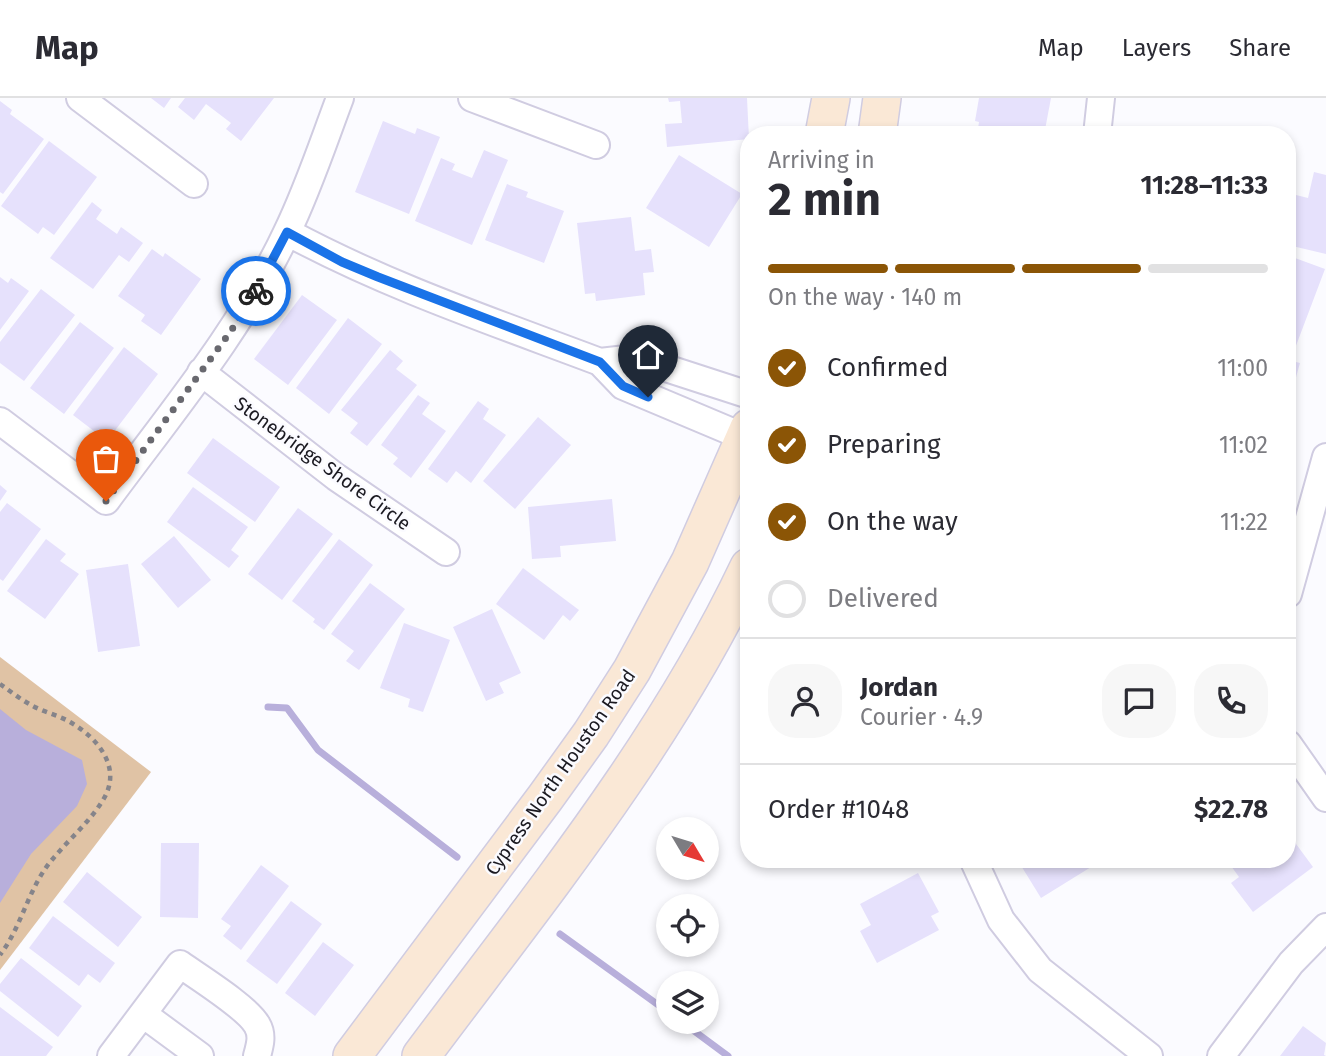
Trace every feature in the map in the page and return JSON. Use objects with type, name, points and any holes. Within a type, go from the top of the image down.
[{"type":"main road","points":[[826,126],[831,98]]},
{"type":"main road","points":[[878,126],[882,98]]},
{"type":"main road","name":"Cypress North Houston Road","points":[[352,1056],[591,734],[632,670],[690,562],[740,453]]},
{"type":"main road","points":[[421,1056],[639,761],[680,698],[740,584]]},
{"type":"street","points":[[80,98],[194,184]]},
{"type":"street","points":[[0,421],[106,501],[237,321],[287,232],[309,183],[340,98]]},
{"type":"street","points":[[472,98],[596,145]]},
{"type":"street","points":[[1098,126],[1101,98]]},
{"type":"street","points":[[287,232],[342,262],[397,285],[600,362],[623,386],[740,432]]},
{"type":"street","points":[[600,362],[635,358],[740,392]]},
{"type":"street","name":"Stonebridge Shore Circle","points":[[201,372],[336,477],[446,552]]},
{"type":"street","points":[[1296,560],[1326,457]]},
{"type":"street","points":[[1296,756],[1326,799]]},
{"type":"street","points":[[977,868],[1001,920],[1040,970],[1149,1056]]},
{"type":"street","points":[[1221,1056],[1291,963],[1326,927]]},
{"type":"street","points":[[111,1056],[180,964],[248,1014],[258,1026],[262,1041],[257,1056]]},
{"type":"street","points":[[143,1014],[200,1056]]},
{"type":"path","points":[[0,684],[33,706],[61,717],[80,729],[103,753],[113,777],[96,811],[41,875],[16,931],[0,955]]},
{"type":"shaded area","points":[[0,657],[151,772],[0,970]]},
{"type":"shaded area","points":[[0,709],[26,730],[82,760],[87,784],[77,806],[31,854],[0,903]]},
{"type":"building","points":[[151,98],[171,98],[164,108]]},
{"type":"building","points":[[185,98],[274,98],[241,141],[226,129],[231,123],[206,104],[194,120],[178,107]]},
{"type":"building","points":[[668,98],[747,98],[748,126],[740,126],[740,140],[667,147],[665,124],[682,123],[680,101],[669,102]]},
{"type":"building","points":[[979,98],[1051,98],[1046,126],[978,126],[979,122],[975,121]]},
{"type":"building","points":[[0,101],[12,110],[10,114],[44,139],[3,194],[0,192]]},
{"type":"building","points":[[383,121],[415,134],[417,128],[440,137],[409,214],[355,192]]},
{"type":"building","points":[[49,141],[97,177],[54,235],[43,227],[38,234],[1,206]]},
{"type":"building","points":[[484,150],[508,160],[472,245],[415,221],[441,158],[455,164],[452,170],[472,178]]},
{"type":"building","points":[[679,155],[740,193],[740,197],[709,247],[646,208]]},
{"type":"building","points":[[1314,172],[1326,175],[1326,254],[1296,247],[1296,195],[1308,198]]},
{"type":"building","points":[[507,184],[528,192],[526,197],[564,211],[544,263],[485,240]]},
{"type":"building","points":[[92,202],[102,210],[96,219],[117,234],[121,227],[143,243],[129,262],[119,255],[93,289],[50,258]]},
{"type":"building","points":[[631,217],[635,251],[651,249],[654,272],[643,273],[645,295],[596,301],[595,293],[585,294],[577,223]]},
{"type":"building","points":[[152,249],[163,257],[165,253],[201,279],[161,335],[141,321],[145,315],[118,296]]},
{"type":"building","points":[[1296,258],[1325,269],[1296,346]]},
{"type":"building","points":[[0,277],[8,283],[11,278],[29,291],[0,330]]},
{"type":"building","points":[[41,289],[75,315],[24,381],[0,363],[0,342]]},
{"type":"building","points":[[302,295],[337,320],[288,385],[254,359]]},
{"type":"building","points":[[348,318],[382,344],[329,414],[296,388]]},
{"type":"building","points":[[80,322],[114,348],[64,414],[30,388]]},
{"type":"building","points":[[124,347],[158,374],[107,441],[73,415]]},
{"type":"building","points":[[390,350],[403,361],[396,369],[417,385],[367,446],[350,433],[358,423],[341,410]]},
{"type":"building","points":[[418,395],[430,403],[422,414],[446,431],[411,478],[393,464],[398,458],[381,445]]},
{"type":"building","points":[[478,401],[489,409],[483,419],[506,435],[471,483],[456,471],[447,483],[428,469]]},
{"type":"building","points":[[538,417],[571,445],[515,509],[483,481]]},
{"type":"building","points":[[213,438],[280,487],[255,522],[187,473]]},
{"type":"building","points":[[0,485],[7,491],[0,501]]},
{"type":"building","points":[[193,487],[248,527],[231,550],[239,556],[229,568],[167,522]]},
{"type":"building","points":[[612,499],[616,541],[560,546],[561,557],[532,559],[528,507]]},
{"type":"building","points":[[7,503],[41,529],[3,581],[0,579],[0,512]]},
{"type":"building","points":[[298,508],[333,534],[282,600],[248,574]]},
{"type":"building","points":[[174,536],[211,580],[178,608],[141,564]]},
{"type":"building","points":[[46,539],[66,554],[60,561],[79,574],[45,619],[7,591]]},
{"type":"building","points":[[339,539],[373,565],[324,630],[313,622],[315,619],[292,601]]},
{"type":"building","points":[[128,564],[140,646],[98,652],[86,570]]},
{"type":"building","points":[[523,568],[579,610],[570,621],[563,615],[544,640],[496,604]]},
{"type":"building","points":[[370,583],[405,609],[359,670],[346,661],[354,651],[331,634]]},
{"type":"building","points":[[492,609],[521,673],[499,683],[504,693],[486,701],[453,627]]},
{"type":"building","points":[[404,623],[450,640],[423,712],[408,707],[410,699],[380,688]]},
{"type":"building","points":[[161,843],[199,843],[198,918],[160,917]]},
{"type":"building","points":[[1296,844],[1313,867],[1253,912],[1231,883],[1239,877],[1232,868],[1296,868]]},
{"type":"building","points":[[261,865],[289,886],[241,950],[223,936],[231,926],[221,919]]},
{"type":"building","points":[[1022,868],[1089,868],[1041,898]]},
{"type":"building","points":[[87,872],[142,917],[118,947],[63,902]]},
{"type":"building","points":[[918,873],[939,912],[931,916],[939,930],[877,963],[860,931],[871,925],[860,904]]},
{"type":"building","points":[[291,901],[322,924],[277,984],[246,961]]},
{"type":"building","points":[[53,916],[115,963],[100,983],[88,974],[79,986],[29,948]]},
{"type":"building","points":[[323,942],[354,965],[315,1016],[285,993]]},
{"type":"building","points":[[21,958],[82,1006],[58,1037],[0,991],[0,984]]},
{"type":"building","points":[[0,1007],[53,1047],[46,1056],[0,1056]]},
{"type":"building","points":[[1303,1026],[1326,1043],[1326,1056],[1280,1056]]},
{"type":"waterway","points":[[268,707],[287,708],[318,750],[457,857]]},
{"type":"waterway","points":[[560,934],[656,1003]]},
{"type":"waterway","points":[[698,1034],[728,1056]]},
{"type":"way so far","points":[[106,501],[231,331],[256,291]]},
{"type":"route","points":[[256,291],[287,232],[342,262],[378,277],[600,362],[623,386],[648,397]]}]
